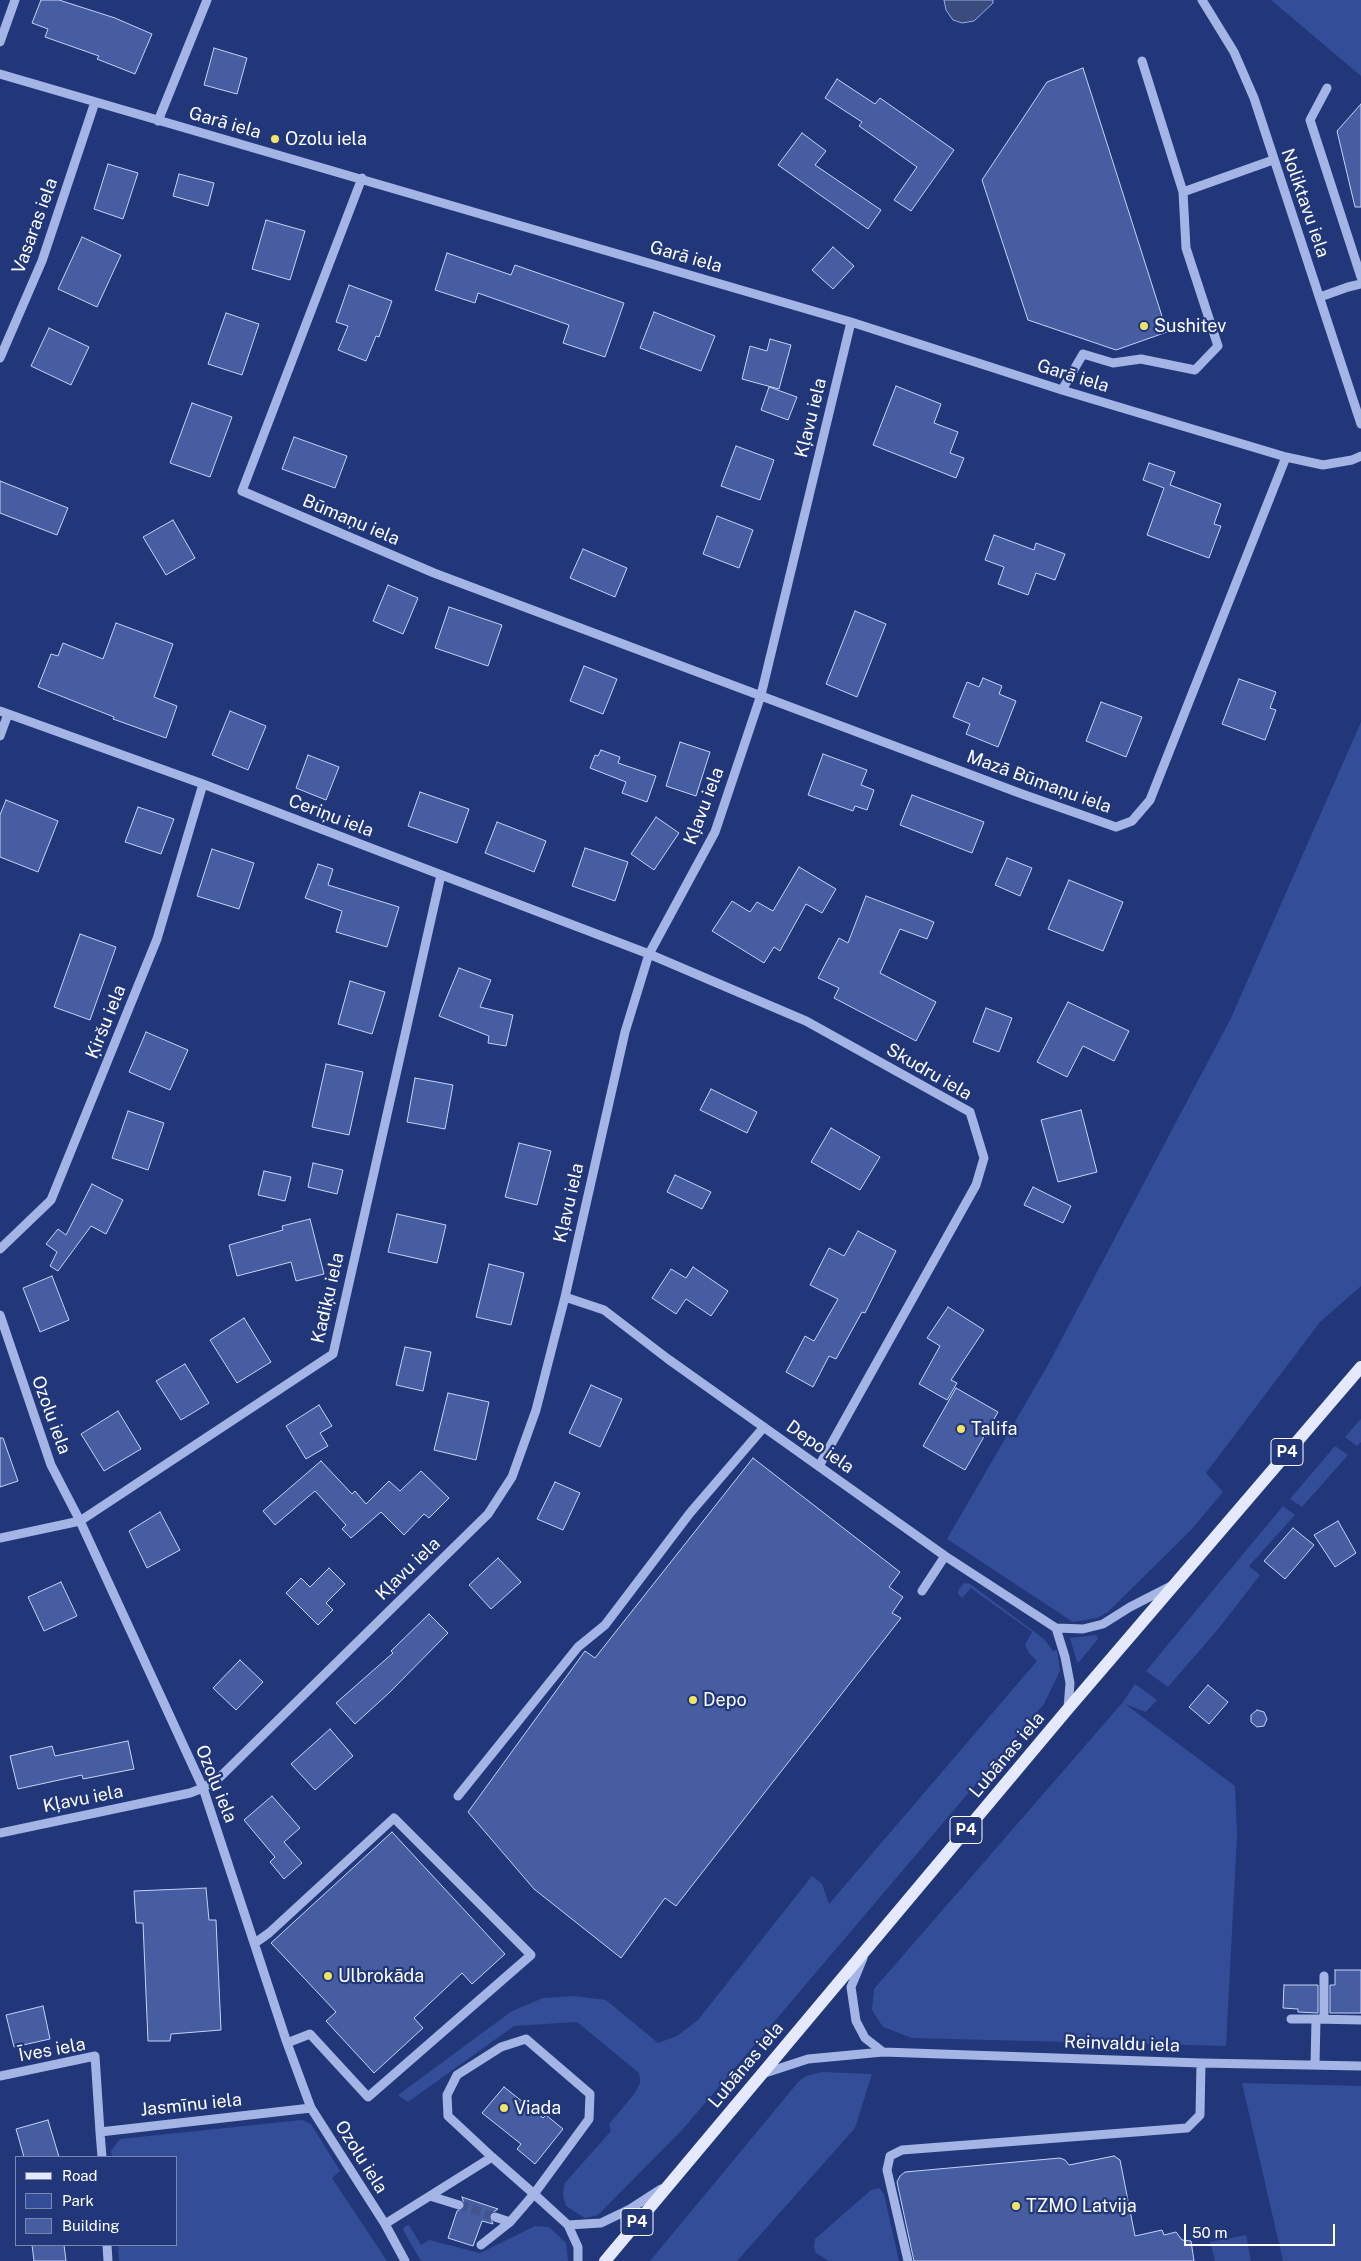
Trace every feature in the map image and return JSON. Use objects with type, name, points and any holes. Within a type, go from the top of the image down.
[{"type":"main road","name":"Lubānas iela","points":[[605,2261],[1067,1710],[1361,1366]]},
{"type":"street","points":[[0,42],[15,0]]},
{"type":"street","points":[[158,121],[207,0]]},
{"type":"street","name":"Noliktavu iela","points":[[1202,0],[1234,52],[1254,98],[1361,424]]},
{"type":"street","points":[[1062,390],[1083,354],[1113,363],[1141,358],[1194,370],[1218,346],[1186,248],[1183,192],[1142,61]]},
{"type":"street","name":"Garā iela","points":[[0,74],[851,322],[1062,390],[1286,457],[1323,466],[1352,460],[1361,456]]},
{"type":"street","points":[[1327,88],[1310,120],[1361,277]]},
{"type":"street","name":"Vasaras iela","points":[[0,358],[42,261],[95,102]]},
{"type":"street","points":[[1183,192],[1273,160]]},
{"type":"street","name":"Būmaņu iela","points":[[362,178],[242,491],[434,573],[761,696]]},
{"type":"street","points":[[1320,297],[1348,286],[1361,284]]},
{"type":"street","name":"Kļavu iela","points":[[0,1833],[166,1799],[203,1788],[220,1777],[488,1514],[512,1477],[536,1410],[565,1297],[625,1032],[649,954],[715,832],[761,696],[851,322]]},
{"type":"street","name":"Mazā Būmaņu iela","points":[[761,696],[1090,818],[1116,826],[1132,821],[1150,800],[1286,457]]},
{"type":"street","points":[[0,736],[4,712]]},
{"type":"street","name":"Ceriņu iela","points":[[4,712],[202,784],[649,954]]},
{"type":"street","name":"Ķiršu iela","points":[[0,1249],[51,1200],[157,939],[202,784]]},
{"type":"street","name":"Kadiķu iela","points":[[0,1538],[80,1521],[333,1354],[440,876]]},
{"type":"street","name":"Skudru iela","points":[[649,954],[806,1021],[970,1112],[978,1135],[984,1158],[976,1185],[819,1466]]},
{"type":"street","name":"Depo iela","points":[[565,1297],[604,1310],[668,1359],[945,1556],[1056,1628]]},
{"type":"street","name":"Ozolu iela","points":[[0,1316],[51,1465],[80,1521],[203,1788],[287,2043],[311,2108],[385,2224],[405,2261]]},
{"type":"street","points":[[458,1796],[578,1647],[605,1625],[690,1513],[764,1427]]},
{"type":"street","points":[[922,1591],[945,1556]]},
{"type":"street","points":[[1067,1710],[1070,1683],[1065,1657],[1056,1628],[1083,1629],[1103,1624],[1130,1607],[1173,1585]]},
{"type":"street","points":[[255,1943],[269,1933],[394,1818],[531,1955],[368,2098],[310,2034],[287,2043]]},
{"type":"street","points":[[866,1950],[851,1987],[856,2020],[865,2038],[883,2052]]},
{"type":"street","points":[[1315,2065],[1324,1976]]},
{"type":"street","points":[[1291,2019],[1361,2020]]},
{"type":"street","points":[[481,2245],[510,2222],[534,2194],[589,2119],[590,2094],[526,2038],[501,2047],[457,2075],[447,2095],[448,2116],[492,2157],[534,2194],[568,2225],[578,2247],[578,2261]]},
{"type":"street","name":"Reinvaldu iela","points":[[759,2075],[808,2058],[883,2052],[1201,2063],[1361,2066]]},
{"type":"street","name":"Īves iela","points":[[0,2076],[95,2056],[100,2132]]},
{"type":"street","points":[[908,2261],[887,2170],[890,2156],[902,2150],[1187,2128],[1200,2115],[1201,2063]]},
{"type":"street","name":"Jasmīnu iela","points":[[100,2132],[311,2108]]},
{"type":"street","points":[[100,2132],[102,2156]]},
{"type":"street","points":[[385,2224],[492,2157]]},
{"type":"street","points":[[568,2225],[601,2223],[630,2209],[670,2184]]},
{"type":"street","points":[[430,2196],[459,2205]]},
{"type":"street","points":[[495,2217],[510,2222]]},
{"type":"street","points":[[107,2246],[108,2261]]},
{"type":"green space","points":[[1271,0],[1361,0],[1361,76]]},
{"type":"green space","points":[[1361,722],[1361,1286],[1320,1322],[1206,1473],[1223,1492],[1191,1530],[1108,1612],[1097,1618],[1073,1622],[947,1539],[1049,1363],[1231,1018]]},
{"type":"green space","points":[[1361,1419],[1361,1442],[1357,1446],[1345,1437]]},
{"type":"green space","points":[[1335,1446],[1348,1455],[1302,1507],[1290,1499]]},
{"type":"green space","points":[[1283,1506],[1295,1515],[1249,1566],[1260,1575],[1219,1628],[1168,1687],[1146,1671]]},
{"type":"green space","points":[[964,1583],[970,1584],[1044,1639],[1053,1651],[1057,1650],[1060,1671],[1044,1704],[683,2129],[598,2215],[585,2218],[566,2206],[563,2195],[564,2184],[611,2131],[609,2124],[635,2093],[640,2083],[640,2078],[639,2073],[577,2022],[514,2026],[408,2102],[398,2095],[512,2011],[543,1998],[574,1996],[606,2000],[658,2043],[677,2036],[698,2020],[812,1876],[822,1884],[829,1904],[1037,1661],[1029,1653],[1025,1645],[1032,1632],[971,1588],[962,1598],[958,1594],[959,1589]]},
{"type":"green space","points":[[1096,1635],[1098,1639],[1077,1662],[1070,1638]]},
{"type":"green space","points":[[1135,1684],[1157,1700],[1146,1712],[1125,1704],[1235,1786],[1237,1835],[1226,2046],[912,2038],[883,2027],[872,2010],[874,1989],[1123,1702]]},
{"type":"green space","points":[[822,2072],[872,2074],[855,2128],[737,2261],[650,2261],[799,2081],[806,2076]]},
{"type":"green space","points":[[1242,2083],[1361,2086],[1361,2261],[1283,2261]]},
{"type":"green space","points":[[302,2120],[311,2124],[340,2171],[332,2178],[387,2261],[119,2261],[118,2246],[178,2246],[178,2156],[112,2156],[111,2151],[120,2139]]},
{"type":"green space","points":[[879,2188],[884,2194],[899,2261],[829,2261],[816,2253],[815,2239],[871,2190]]},
{"type":"green space","points":[[409,2225],[421,2245],[429,2240],[480,2253],[535,2226],[549,2227],[566,2243],[568,2261],[421,2261],[403,2230],[405,2226]]},
{"type":"green space","points":[[1246,2235],[1251,2261],[1215,2261],[1210,2242]]},
{"type":"shaded area","points":[[944,0],[993,0],[993,3],[974,21],[962,23],[953,20],[946,10]]},
{"type":"building","points":[[41,0],[59,0],[115,18],[152,34],[135,74],[97,59],[99,56],[45,37],[48,29],[32,23]]},
{"type":"building","points":[[214,48],[247,58],[237,94],[204,85]]},
{"type":"building","points":[[1083,68],[1167,332],[1116,350],[1028,320],[982,180],[1047,82]]},
{"type":"building","points":[[837,79],[875,104],[880,98],[954,150],[911,211],[894,200],[917,167],[859,126],[862,122],[825,98]]},
{"type":"building","points":[[1361,104],[1361,207],[1355,207],[1337,131]]},
{"type":"building","points":[[802,133],[826,151],[815,165],[881,210],[868,229],[778,165]]},
{"type":"building","points":[[108,164],[138,173],[123,219],[94,209]]},
{"type":"building","points":[[179,174],[214,183],[208,206],[173,196]]},
{"type":"building","points":[[266,220],[305,231],[290,280],[252,269]]},
{"type":"building","points":[[82,237],[121,255],[97,307],[58,289]]},
{"type":"building","points":[[833,247],[854,266],[833,289],[812,270]]},
{"type":"building","points":[[447,253],[511,275],[515,265],[624,303],[605,357],[563,343],[569,325],[478,293],[475,303],[435,290]]},
{"type":"building","points":[[349,285],[392,301],[379,337],[376,336],[366,361],[338,350],[348,326],[336,322]]},
{"type":"building","points":[[654,312],[715,336],[701,371],[640,348]]},
{"type":"building","points":[[226,313],[259,324],[242,375],[208,364]]},
{"type":"building","points":[[49,328],[89,347],[71,385],[31,366]]},
{"type":"building","points":[[770,339],[791,345],[779,389],[742,379],[750,346],[767,351]]},
{"type":"building","points":[[896,386],[941,404],[934,423],[958,432],[950,453],[964,458],[956,478],[873,445]]},
{"type":"building","points":[[769,387],[797,397],[788,420],[761,410]]},
{"type":"building","points":[[192,403],[232,417],[210,477],[170,463]]},
{"type":"building","points":[[294,437],[347,456],[335,488],[282,469]]},
{"type":"building","points":[[736,446],[774,460],[760,500],[721,486]]},
{"type":"building","points":[[1149,463],[1175,472],[1170,485],[1221,504],[1214,524],[1221,526],[1209,558],[1147,535],[1164,488],[1143,480]]},
{"type":"building","points":[[0,481],[68,508],[57,535],[0,513]]},
{"type":"building","points":[[717,516],[753,530],[739,568],[703,554]]},
{"type":"building","points":[[173,520],[195,558],[166,575],[143,537]]},
{"type":"building","points":[[994,535],[1034,550],[1036,543],[1065,554],[1055,580],[1036,573],[1028,595],[998,584],[1004,567],[985,560]]},
{"type":"building","points":[[583,549],[627,568],[615,597],[570,578]]},
{"type":"building","points":[[388,585],[418,598],[403,634],[373,621]]},
{"type":"building","points":[[449,607],[502,625],[488,666],[435,648]]},
{"type":"building","points":[[855,611],[886,624],[857,697],[826,684]]},
{"type":"building","points":[[116,623],[173,644],[154,697],[177,706],[166,738],[113,719],[114,717],[38,687],[51,654],[58,656],[63,643],[103,659]]},
{"type":"building","points":[[584,666],[617,679],[603,714],[570,701]]},
{"type":"building","points":[[983,678],[1002,686],[999,694],[1016,701],[998,747],[966,734],[970,724],[953,717],[967,682],[979,687]]},
{"type":"building","points":[[1239,679],[1276,692],[1270,708],[1276,710],[1265,740],[1222,724]]},
{"type":"building","points":[[1101,702],[1142,717],[1126,757],[1086,741]]},
{"type":"building","points":[[230,711],[266,726],[248,770],[212,755]]},
{"type":"building","points":[[680,742],[710,752],[696,796],[666,786]]},
{"type":"building","points":[[601,750],[620,757],[618,763],[656,776],[647,802],[622,793],[626,782],[590,768],[595,755],[598,756]]},
{"type":"building","points":[[823,754],[867,770],[861,785],[874,790],[867,810],[855,806],[853,811],[808,795]]},
{"type":"building","points":[[308,755],[339,767],[326,800],[296,788]]},
{"type":"building","points":[[420,792],[469,809],[457,843],[408,826]]},
{"type":"building","points":[[912,795],[984,822],[972,853],[900,825]]},
{"type":"building","points":[[6,800],[58,821],[38,872],[0,857],[0,815]]},
{"type":"building","points":[[138,807],[174,819],[161,854],[125,842]]},
{"type":"building","points":[[656,817],[679,833],[654,870],[631,854]]},
{"type":"building","points":[[497,822],[546,841],[534,872],[485,853]]},
{"type":"building","points":[[585,848],[628,862],[615,901],[572,886]]},
{"type":"building","points":[[212,849],[254,863],[239,909],[197,896]]},
{"type":"building","points":[[1007,858],[1032,868],[1020,896],[995,885]]},
{"type":"building","points":[[318,864],[333,869],[328,885],[399,907],[387,947],[336,932],[342,911],[305,898]]},
{"type":"building","points":[[799,867],[836,889],[822,913],[806,904],[780,951],[774,947],[764,963],[712,931],[732,901],[750,912],[757,902],[773,911]]},
{"type":"building","points":[[1069,880],[1123,902],[1103,951],[1048,929]]},
{"type":"building","points":[[866,896],[934,922],[927,939],[900,929],[880,973],[936,1002],[916,1041],[834,998],[839,988],[818,978],[839,938],[848,943]]},
{"type":"building","points":[[80,934],[116,947],[90,1020],[54,1007]]},
{"type":"building","points":[[459,968],[491,980],[480,1007],[513,1015],[506,1046],[488,1043],[489,1036],[439,1016]]},
{"type":"building","points":[[350,981],[385,992],[372,1034],[338,1024]]},
{"type":"building","points":[[1068,1002],[1129,1031],[1114,1061],[1083,1046],[1067,1077],[1037,1062]]},
{"type":"building","points":[[986,1008],[1012,1018],[999,1052],[973,1042]]},
{"type":"building","points":[[146,1032],[188,1050],[170,1090],[129,1072]]},
{"type":"building","points":[[326,1064],[363,1072],[349,1135],[312,1127]]},
{"type":"building","points":[[415,1078],[453,1085],[445,1129],[407,1122]]},
{"type":"building","points":[[711,1089],[757,1112],[747,1133],[700,1110]]},
{"type":"building","points":[[1081,1110],[1097,1172],[1058,1182],[1041,1120]]},
{"type":"building","points":[[128,1111],[164,1123],[148,1170],[112,1158]]},
{"type":"building","points":[[831,1128],[880,1157],[860,1190],[811,1162]]},
{"type":"building","points":[[519,1143],[551,1151],[537,1205],[505,1197]]},
{"type":"building","points":[[313,1163],[343,1170],[337,1194],[308,1187]]},
{"type":"building","points":[[264,1171],[291,1177],[285,1201],[258,1195]]},
{"type":"building","points":[[675,1175],[711,1192],[702,1209],[667,1192]]},
{"type":"building","points":[[92,1184],[123,1200],[106,1234],[91,1226],[58,1271],[50,1266],[57,1252],[46,1244],[58,1229],[66,1235]]},
{"type":"building","points":[[1033,1187],[1071,1206],[1063,1223],[1024,1205]]},
{"type":"building","points":[[397,1214],[446,1225],[437,1263],[388,1252]]},
{"type":"building","points":[[310,1219],[324,1274],[296,1281],[291,1262],[237,1276],[229,1245],[283,1230],[282,1226]]},
{"type":"building","points":[[858,1231],[896,1251],[865,1313],[862,1312],[836,1359],[829,1356],[813,1387],[786,1372],[805,1336],[814,1341],[838,1299],[810,1285],[829,1248],[844,1256]]},
{"type":"building","points":[[489,1264],[524,1273],[511,1325],[476,1317]]},
{"type":"building","points":[[693,1267],[728,1291],[711,1316],[686,1299],[676,1314],[652,1298],[671,1269],[686,1278]]},
{"type":"building","points":[[52,1276],[69,1320],[40,1332],[23,1288]]},
{"type":"building","points":[[948,1307],[984,1330],[951,1380],[957,1383],[947,1400],[919,1384],[940,1346],[927,1338]]},
{"type":"building","points":[[244,1318],[271,1362],[237,1383],[210,1340]]},
{"type":"building","points":[[405,1347],[431,1352],[423,1391],[396,1385]]},
{"type":"building","points":[[185,1364],[209,1403],[181,1420],[156,1381]]},
{"type":"building","points":[[591,1385],[622,1399],[600,1447],[569,1433]]},
{"type":"building","name":"Talifa","points":[[956,1388],[998,1412],[965,1470],[923,1446]]},
{"type":"building","points":[[448,1393],[489,1402],[476,1460],[434,1450]]},
{"type":"building","points":[[319,1405],[332,1426],[320,1433],[328,1446],[306,1459],[286,1426]]},
{"type":"building","points":[[118,1411],[141,1449],[104,1471],[81,1434]]},
{"type":"building","points":[[0,1438],[3,1438],[18,1481],[0,1487]]},
{"type":"building","name":"Depo","points":[[753,1458],[900,1572],[889,1587],[903,1597],[892,1613],[901,1618],[676,1906],[665,1898],[621,1958],[534,1889],[468,1812],[585,1651],[595,1658]]},
{"type":"building","points":[[321,1461],[352,1494],[355,1491],[366,1504],[389,1481],[400,1491],[421,1471],[449,1498],[429,1518],[424,1514],[404,1535],[381,1512],[351,1538],[342,1529],[346,1525],[315,1491],[275,1525],[263,1511]]},
{"type":"building","points":[[555,1482],[580,1493],[563,1530],[537,1519]]},
{"type":"building","points":[[160,1512],[180,1550],[147,1568],[129,1531]]},
{"type":"building","points":[[1338,1521],[1356,1553],[1335,1567],[1314,1535]]},
{"type":"building","points":[[1293,1528],[1314,1545],[1285,1579],[1264,1561]]},
{"type":"building","points":[[498,1558],[521,1582],[491,1609],[469,1585]]},
{"type":"building","points":[[329,1568],[345,1584],[326,1603],[333,1610],[318,1625],[286,1593],[301,1578],[310,1587]]},
{"type":"building","points":[[61,1582],[77,1616],[44,1631],[28,1597]]},
{"type":"building","points":[[429,1614],[448,1633],[390,1692],[355,1724],[336,1703],[393,1653],[391,1651]]},
{"type":"building","points":[[240,1660],[263,1682],[236,1710],[213,1688]]},
{"type":"building","points":[[1208,1685],[1228,1702],[1209,1724],[1189,1707]]},
{"type":"building","points":[[1257,1710],[1264,1712],[1267,1719],[1264,1726],[1257,1727],[1251,1722],[1251,1715]]},
{"type":"building","points":[[330,1729],[353,1756],[315,1790],[291,1764]]},
{"type":"building","points":[[128,1741],[134,1769],[83,1779],[82,1775],[18,1789],[10,1756],[52,1746],[55,1756]]},
{"type":"building","points":[[272,1796],[300,1828],[284,1842],[302,1863],[284,1879],[270,1862],[275,1857],[244,1820]]},
{"type":"building","points":[[392,1832],[505,1954],[472,1984],[462,1973],[414,2018],[423,2028],[374,2073],[326,2021],[336,2012],[271,1943]]},
{"type":"building","points":[[206,1888],[209,1920],[216,1920],[221,2030],[171,2034],[170,2041],[148,2041],[143,1923],[136,1923],[134,1891]]},
{"type":"building","points":[[1335,1970],[1361,1970],[1361,2013],[1330,2013],[1330,1985],[1335,1985]]},
{"type":"building","points":[[1284,1985],[1318,1985],[1318,2013],[1298,2012],[1298,2009],[1283,2008]]},
{"type":"building","points":[[43,2006],[50,2039],[14,2047],[6,2015]]},
{"type":"building","points":[[504,2087],[543,2118],[546,2115],[563,2129],[535,2164],[517,2149],[521,2144],[482,2113]]},
{"type":"building","points":[[48,2120],[59,2156],[24,2156],[16,2129]]},
{"type":"building","name":"TZMO Latvija","points":[[1114,2156],[1120,2160],[1135,2236],[1162,2230],[1164,2235],[1176,2232],[1182,2240],[1191,2241],[1194,2261],[914,2261],[897,2182],[905,2172],[1060,2158],[1069,2165]]},
{"type":"building","points":[[462,2197],[498,2209],[489,2215],[493,2224],[482,2221],[473,2246],[448,2238],[457,2211],[465,2207]]},
{"type":"building","points":[[32,2246],[64,2246],[66,2261],[34,2261]]},
{"type":"tunnel","points":[[459,2205],[495,2217]]},
{"type":"place","name":"Ozolu iela","points":[[275,139]]},
{"type":"place","name":"Sushitev","points":[[1144,326]]},
{"type":"place","name":"Talifa","points":[[961,1429]]},
{"type":"place","name":"Depo","points":[[693,1700]]},
{"type":"place","name":"Ulbrokāda","points":[[328,1976]]},
{"type":"place","name":"Viada","points":[[504,2108]]},
{"type":"place","name":"TZMO Latvija","points":[[1016,2206]]}]
